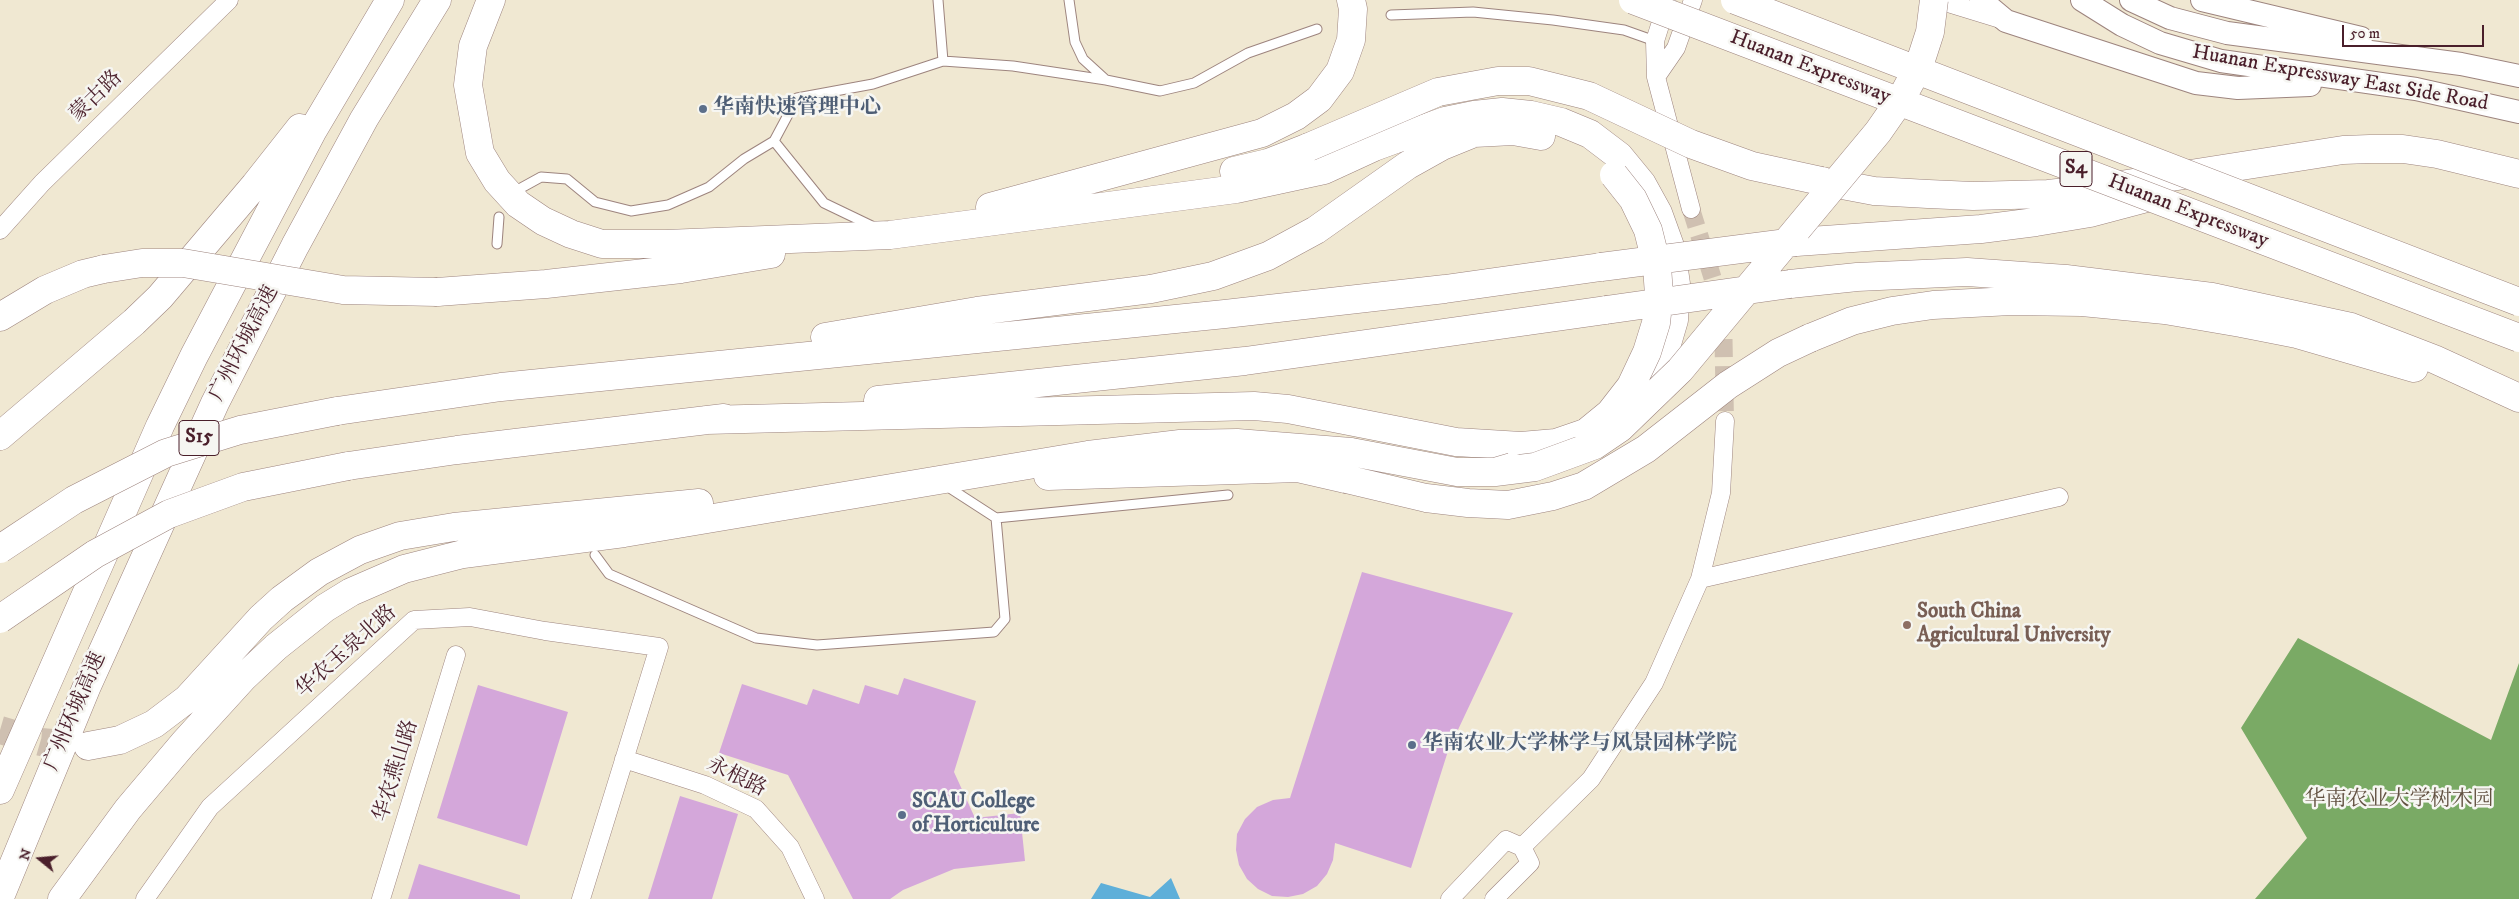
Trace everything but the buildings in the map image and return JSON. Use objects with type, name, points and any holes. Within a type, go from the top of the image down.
[{"type":"highway","name":"广州环城高速","points":[[0,790],[99,562],[190,365],[309,139],[390,0]]},
{"type":"highway","name":"广州环城高速","points":[[0,897],[87,686],[215,403],[295,246],[364,119],[437,0]]},
{"type":"highway","points":[[491,0],[473,46],[468,86],[475,136],[480,154],[497,181],[518,204],[543,221],[571,234],[610,244],[890,235],[1236,189],[1324,170],[1374,147],[1445,121],[1474,114],[1502,112],[1531,115],[1561,122],[1590,134],[1619,156],[1642,184],[1658,213],[1671,249],[1676,284],[1674,320],[1664,354],[1644,388],[1618,414],[1591,431],[1556,443],[1521,446],[1464,443],[1288,408],[1254,406],[706,420]]},
{"type":"highway","points":[[890,235],[1262,133],[1296,116],[1319,99],[1340,71],[1351,40],[1353,9],[1351,0]]},
{"type":"highway","name":"Huanan Expressway","points":[[1633,0],[2519,338]]},
{"type":"highway","name":"Huanan Expressway","points":[[1735,0],[2519,302]]},
{"type":"highway","points":[[62,899],[128,809],[244,678],[300,626],[351,592],[404,569],[463,554],[624,533],[936,479],[1088,455],[1180,444],[1237,443],[1351,452],[1458,472],[1495,472],[1535,467],[1595,445],[1620,428],[1680,370],[1878,132],[1897,106],[1919,66],[1930,32],[1934,0]]},
{"type":"highway","points":[[0,436],[134,322],[180,276],[255,186],[362,48]]},
{"type":"highway","points":[[0,318],[45,290],[83,274],[142,263],[183,263],[343,290],[438,292],[546,284],[681,269],[890,235],[1268,163],[1438,92],[1498,81],[1529,81],[1589,96],[1692,144],[1743,163],[1784,175],[1874,190],[1973,196],[2048,194],[2343,150],[2403,150],[2471,161],[2519,174]]},
{"type":"highway","points":[[575,380],[977,311],[1151,289],[1213,276],[1268,256],[1316,230],[1408,165],[1442,146],[1474,134],[1513,131],[1548,137],[1584,151],[1614,175],[1633,200],[1648,230],[1657,266],[1659,295],[1656,323],[1647,352],[1631,386],[1610,413],[1572,444],[1538,459],[1495,472]]},
{"type":"highway","points":[[0,549],[74,500],[166,453],[240,430],[338,411],[430,396],[575,380],[1225,314],[1445,289],[1796,242],[1981,229],[2090,212],[2307,156]]},
{"type":"highway","points":[[0,619],[95,554],[168,514],[243,487],[348,466],[458,450],[927,394],[1245,361],[1790,284],[1857,277],[1967,272],[2066,278],[2212,297],[2301,315],[2367,333],[2434,359],[2519,398]]},
{"type":"highway","points":[[88,746],[120,740],[154,724],[187,699],[261,618],[299,585],[340,560],[379,543],[422,532],[454,527],[936,479],[1298,468],[1426,498],[1468,504],[1508,505],[1584,486],[1646,449],[1736,380],[1778,353],[1810,338],[1876,315],[1933,306],[2011,301],[2127,306],[2183,313],[2297,334],[2402,363],[2519,407]]},
{"type":"street","name":"蒙古路","points":[[0,230],[42,183],[229,0]]},
{"type":"street","points":[[1668,0],[1655,41],[1656,77],[1691,209]]},
{"type":"street","points":[[1656,77],[1676,48],[1693,0]]},
{"type":"street","points":[[1938,0],[2196,83],[2238,88],[2366,82]]},
{"type":"street","points":[[1981,0],[2006,21]]},
{"type":"street","name":"Huanan Expressway East Side Road","points":[[2082,0],[2122,25],[2160,43],[2221,61],[2426,91],[2519,112]]},
{"type":"street","name":"Huanan Expressway East Side Road","points":[[2131,0],[2170,18],[2227,33],[2461,64],[2519,76]]},
{"type":"street","points":[[2202,0],[2461,64]]},
{"type":"street","points":[[1522,847],[1591,779],[1654,683],[1700,579],[1721,493],[1725,421]]},
{"type":"street","points":[[1700,579],[2058,497]]},
{"type":"street","name":"华农玉泉北路","points":[[144,899],[210,807],[414,620],[470,617],[545,631],[659,647],[624,759]]},
{"type":"street","name":"华农燕山路","points":[[381,899],[456,655]]},
{"type":"street","points":[[581,899],[624,759]]},
{"type":"street","name":"永根路","points":[[624,759],[705,785],[756,809],[790,847],[815,899]]},
{"type":"street","points":[[1450,899],[1506,840],[1522,847],[1530,863],[1494,899]]},
{"type":"lane","points":[[938,0],[943,61]]},
{"type":"lane","points":[[1069,0],[1075,42],[1083,59],[1106,80]]},
{"type":"lane","points":[[1391,16],[1473,12],[1553,20],[1624,30],[1655,41]]},
{"type":"lane","points":[[521,188],[541,178],[567,179],[595,202],[631,211],[668,205],[709,187],[744,158],[774,141],[797,98],[873,84],[943,61],[1013,66],[1106,80],[1160,91],[1194,83],[1248,53],[1318,29]]},
{"type":"lane","points":[[774,141],[824,203],[890,235]]},
{"type":"lane","points":[[497,244],[499,217]]},
{"type":"lane","points":[[936,479],[996,518],[1228,495]]},
{"type":"lane","points":[[595,555],[609,574],[756,638],[817,646],[994,632],[1005,619],[996,518]]},
{"type":"green space","name":"华南农业大学树木园","points":[[2298,638],[2491,740],[2519,663],[2519,899],[2255,899],[2307,838],[2241,728]]},
{"type":"water","points":[[1171,878],[1180,899],[1091,899],[1101,883],[1150,897]]},
{"type":"tunnel","points":[[1691,209],[1723,311],[1725,421]]},
{"type":"tunnel","points":[[0,730],[41,742],[86,746]]},
{"type":"place","name":"华南快速管理中心","points":[[703,109]]},
{"type":"place","name":"South China Agricultural University","points":[[1907,625]]},
{"type":"place","name":"华南农业大学林学与风景园林学院","points":[[1412,745]]},
{"type":"place","name":"SCAU College of Horticulture","points":[[902,815]]}]
